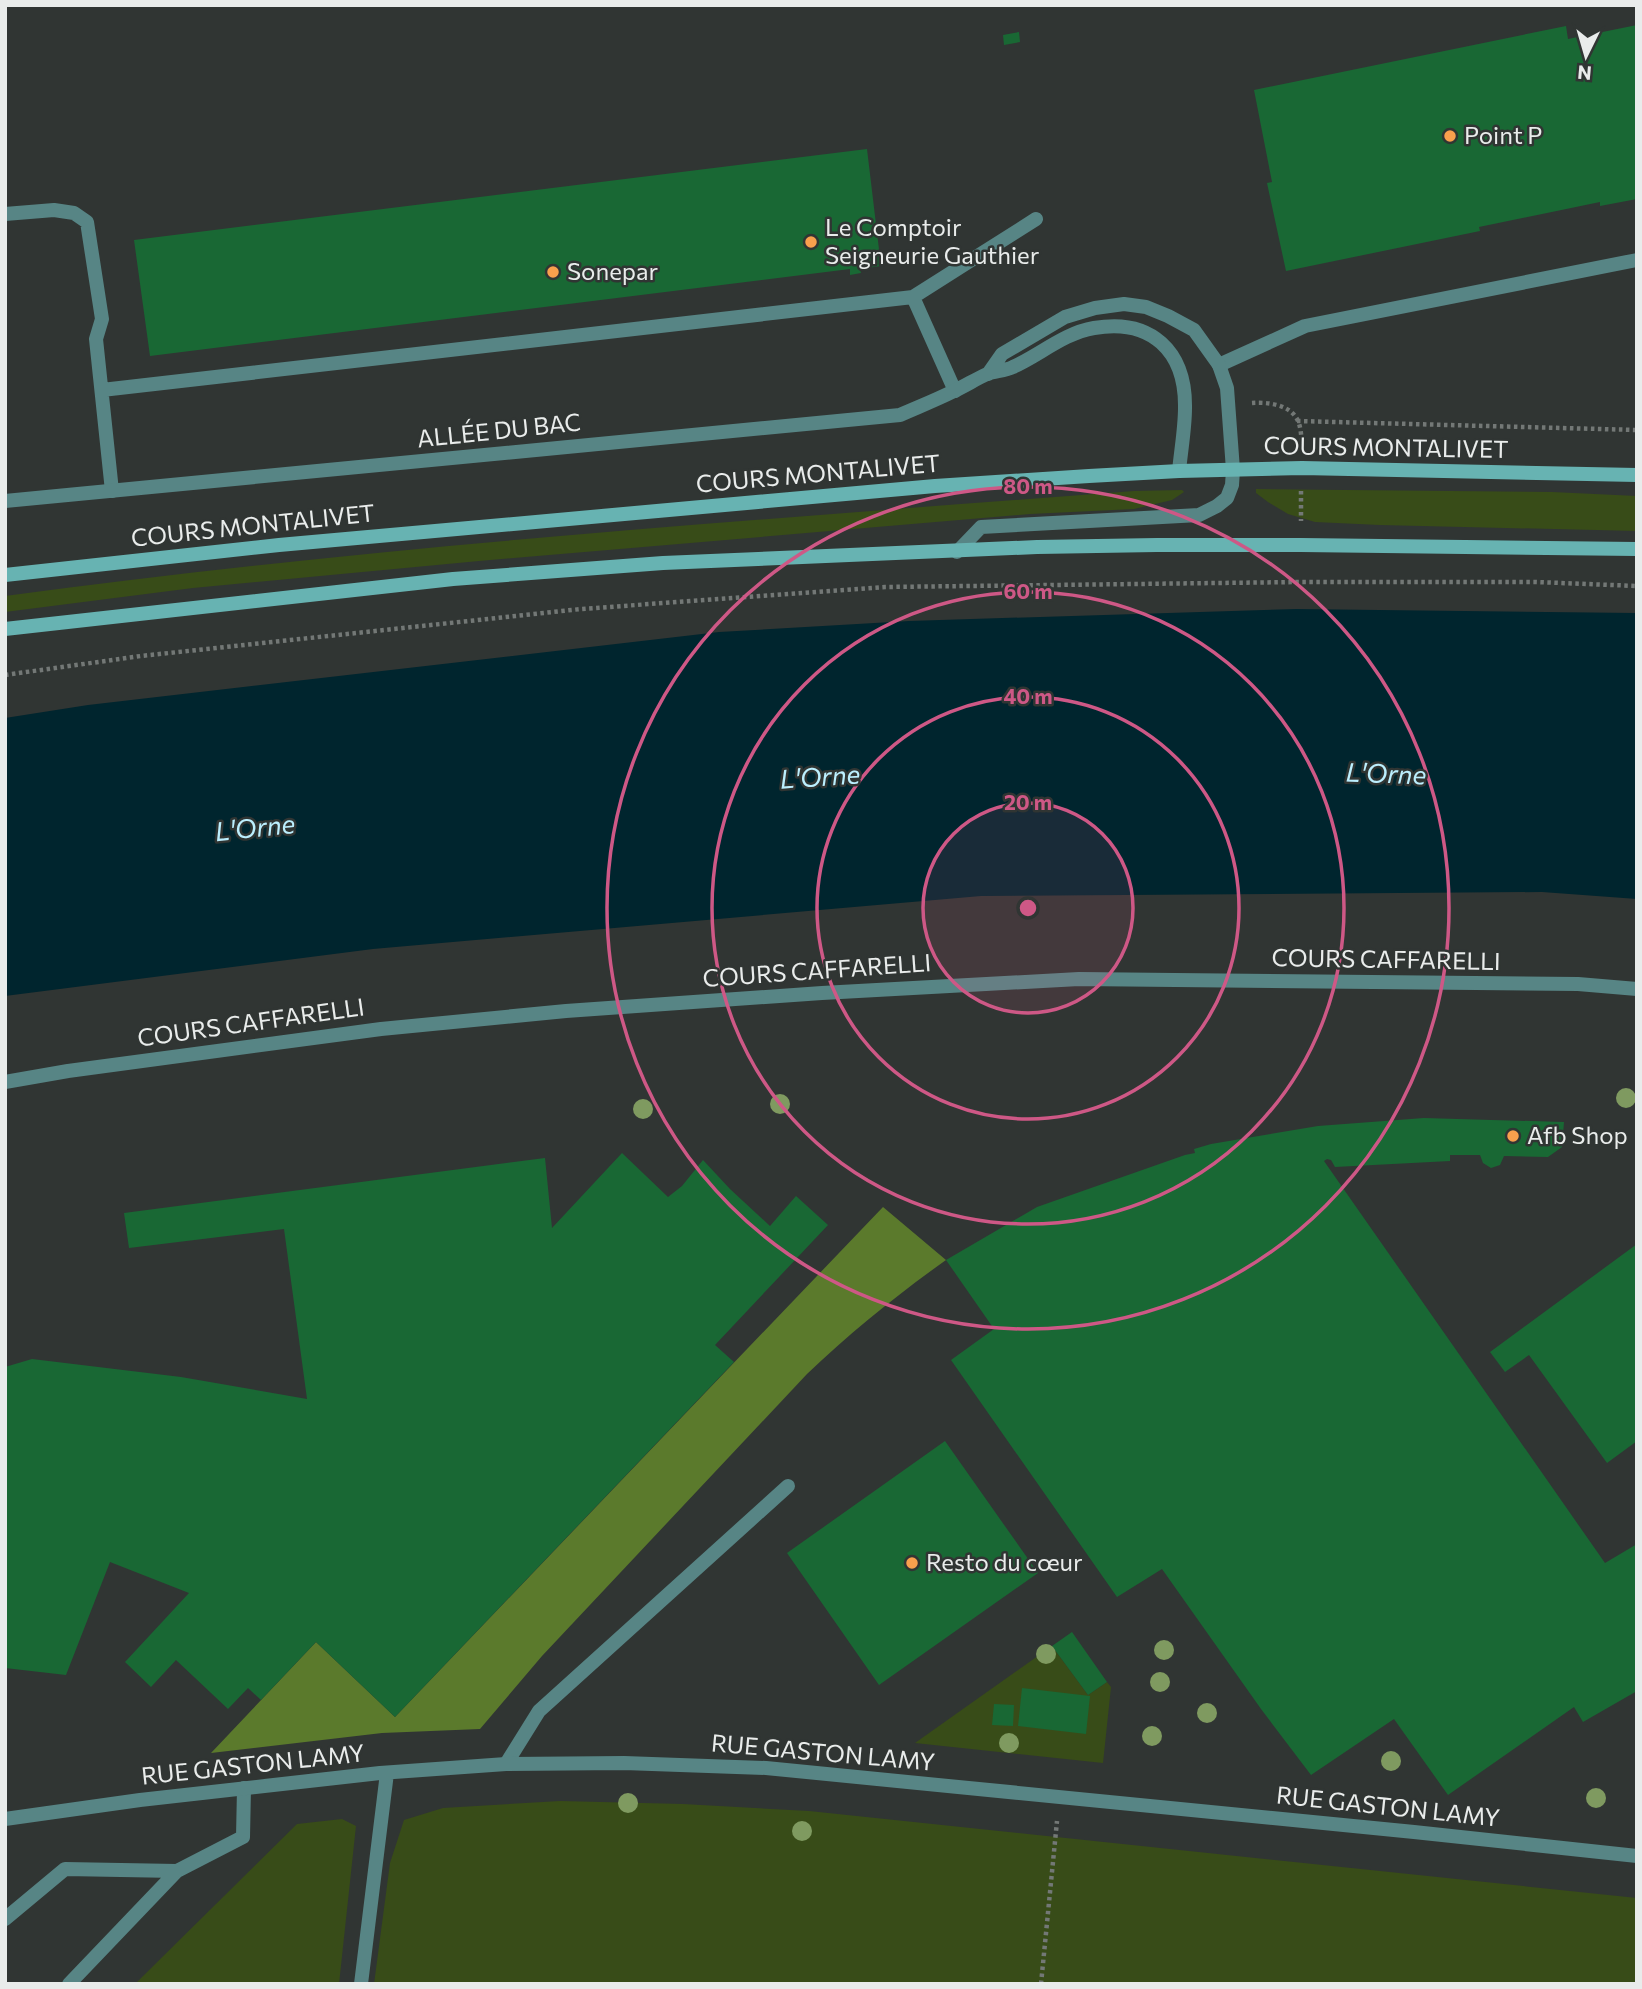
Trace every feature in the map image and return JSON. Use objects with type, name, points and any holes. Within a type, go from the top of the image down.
[{"type":"main road","name":"COURS MONTALIVET","points":[[5,575],[279,545],[935,486],[1179,471],[1302,468],[1637,475]]},
{"type":"main road","points":[[5,628],[453,579],[663,564],[1037,547],[1196,545],[1637,549]]},
{"type":"street","points":[[5,214],[54,210],[74,213],[88,222],[102,319],[96,339],[112,491]]},
{"type":"street","points":[[102,390],[913,297],[1036,219]]},
{"type":"street","points":[[1219,365],[1305,326],[1637,260]]},
{"type":"street","points":[[913,297],[955,391]]},
{"type":"street","name":"ALLÉE DU BAC","points":[[957,552],[981,527],[1199,514],[1227,498],[1233,485],[1228,396],[1219,365],[1194,330],[1168,316],[1146,307],[1124,304],[1095,308],[1065,317],[1002,354],[988,374]]},
{"type":"street","name":"ALLÉE DU BAC","points":[[5,501],[900,415],[988,374],[1012,368],[1059,341],[1093,328],[1125,327],[1143,331],[1158,339],[1170,350],[1182,376],[1185,408],[1179,471]]},
{"type":"street","name":"COURS CAFFARELLI","points":[[5,1082],[82,1069],[381,1029],[566,1011],[822,993],[1079,979],[1578,984],[1637,989]]},
{"type":"street","points":[[506,1764],[538,1711],[788,1486]]},
{"type":"street","name":"RUE GASTON LAMY","points":[[5,1819],[140,1800],[387,1773],[506,1764],[624,1763],[766,1768],[1637,1856]]},
{"type":"street","points":[[361,1984],[387,1773]]},
{"type":"street","points":[[69,1984],[177,1871],[243,1836],[244,1788]]},
{"type":"street","points":[[5,1919],[65,1869],[177,1871]]},
{"type":"path","points":[[1246,403],[1272,403],[1286,409],[1295,416],[1301,429],[1302,444]]},
{"type":"path","points":[[1297,421],[1637,430]]},
{"type":"path","points":[[1301,491],[1301,521]]},
{"type":"path","points":[[5,675],[141,656],[581,609],[885,587],[1301,582],[1536,582],[1637,586]]},
{"type":"path","points":[[1041,1984],[1059,1797]]},
{"type":"green space","points":[[1256,489],[1552,492],[1637,496],[1637,531],[1315,522],[1288,514],[1256,493]]},
{"type":"green space","points":[[1134,491],[1184,492],[1172,500],[1134,509],[1030,514],[479,561],[193,588],[5,612],[5,596],[287,562],[710,524]]},
{"type":"green space","points":[[883,1207],[946,1260],[875,1314],[807,1374],[542,1656],[480,1729],[382,1733],[211,1753],[316,1642],[395,1717]]},
{"type":"green space","points":[[1052,1646],[1088,1695],[1107,1682],[1111,1687],[1103,1763],[915,1743]]},
{"type":"green space","points":[[560,1801],[809,1811],[1637,1898],[1637,1984],[374,1984],[390,1863],[404,1820],[443,1808]]},
{"type":"green space","points":[[342,1819],[356,1826],[339,1984],[135,1984],[297,1824]]},
{"type":"water","name":"L'Orne","points":[[1296,609],[1637,613],[1637,899],[1542,892],[981,896],[373,949],[5,996],[5,718],[88,705],[719,632],[909,621]]},
{"type":"building","name":"Point P","points":[[1637,25],[1637,199],[1600,206],[1600,202],[1479,227],[1480,231],[1286,271],[1267,183],[1272,182],[1254,90],[1566,26],[1568,39]]},
{"type":"building","points":[[1019,32],[1020,42],[1004,45],[1003,35]]},
{"type":"building","points":[[867,149],[881,266],[860,269],[861,273],[850,275],[850,269],[150,356],[134,240]]},
{"type":"building","points":[[1424,1118],[1564,1122],[1562,1147],[1548,1157],[1504,1156],[1500,1165],[1491,1168],[1483,1163],[1480,1155],[1450,1155],[1450,1161],[1335,1167],[1331,1160],[1324,1161],[1605,1563],[1637,1544],[1637,1691],[1583,1722],[1574,1707],[1448,1795],[1394,1719],[1311,1775],[1162,1569],[1117,1597],[951,1360],[994,1329],[946,1260],[1037,1207],[1195,1153],[1194,1149],[1318,1126]]},
{"type":"building","points":[[622,1153],[668,1197],[682,1186],[703,1160],[770,1226],[796,1196],[828,1225],[715,1345],[734,1362],[395,1717],[316,1642],[261,1700],[248,1688],[228,1709],[176,1660],[151,1687],[125,1662],[189,1593],[110,1562],[66,1675],[5,1668],[5,1367],[32,1359],[181,1377],[307,1399],[284,1229],[129,1248],[124,1213],[545,1158],[552,1228]]},
{"type":"building","points":[[1637,1244],[1637,1441],[1607,1463],[1529,1355],[1505,1372],[1490,1352]]},
{"type":"building","name":"Resto du cœur","points":[[945,1441],[1038,1573],[879,1685],[787,1553]]},
{"type":"building","points":[[1072,1632],[1107,1682],[1088,1695],[1052,1646]]},
{"type":"building","points":[[1022,1688],[1090,1696],[1086,1734],[1018,1726]]},
{"type":"building","points":[[994,1704],[1014,1705],[1013,1726],[992,1725]]},
{"type":"place","name":"Point P","points":[[1450,136]]},
{"type":"place","name":"Le Comptoir Seigneurie Gauthier","points":[[811,242]]},
{"type":"place","name":"Sonepar","points":[[553,272]]},
{"type":"place","name":"Afb Shop","points":[[1513,1136]]},
{"type":"place","name":"Resto du cœur","points":[[912,1563]]}]
